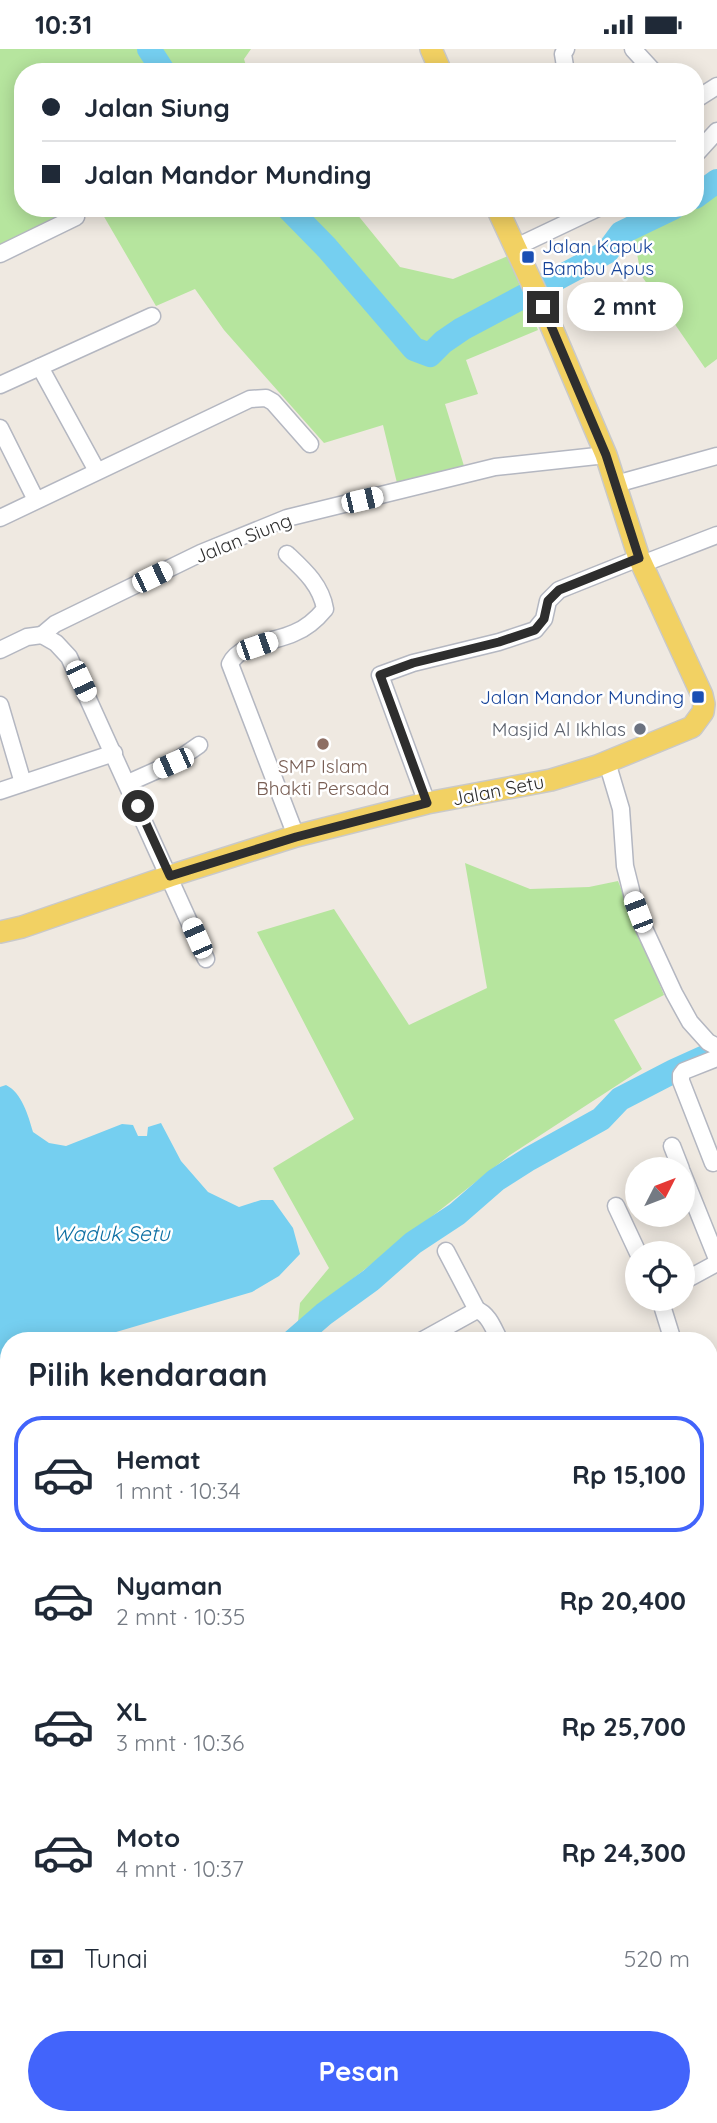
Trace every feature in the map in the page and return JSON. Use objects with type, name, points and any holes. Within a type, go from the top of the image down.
[{"type":"main road","points":[[501,217],[542,304],[606,455],[641,561],[704,704],[710,710]]},
{"type":"main road","name":"Jalan Setu","points":[[0,932],[296,837],[427,803],[551,780],[607,762],[692,727],[710,710]]},
{"type":"street","points":[[633,49],[646,63]]},
{"type":"street","points":[[704,145],[717,131]]},
{"type":"street","points":[[0,254],[74,217]]},
{"type":"street","points":[[516,247],[579,217]]},
{"type":"street","points":[[0,385],[152,316]]},
{"type":"street","points":[[40,367],[97,471]]},
{"type":"street","points":[[0,518],[242,402],[257,398],[266,398],[274,403],[310,444]]},
{"type":"street","points":[[0,428],[36,501]]},
{"type":"street","name":"Jalan Siung","points":[[0,650],[27,637],[41,635],[55,624],[201,553],[288,518],[495,467],[606,455]]},
{"type":"street","points":[[616,484],[717,456]]},
{"type":"street","points":[[427,803],[380,675],[413,663],[499,642],[535,630],[544,619],[548,601],[559,590],[717,535]]},
{"type":"street","points":[[286,554],[318,587],[325,609],[309,626],[239,652],[230,664],[296,837]]},
{"type":"street","points":[[41,635],[56,643],[69,657],[206,959]]},
{"type":"street","points":[[0,705],[23,783]]},
{"type":"street","points":[[128,783],[173,763],[199,745]]},
{"type":"street","points":[[0,791],[114,753]]},
{"type":"street","points":[[607,762],[621,809],[625,866],[643,926],[690,1022],[712,1044]]},
{"type":"street","points":[[713,1163],[681,1075],[684,1071],[717,1058]]},
{"type":"street","points":[[672,1146],[676,1157]]},
{"type":"street","points":[[695,1204],[717,1261],[695,1274]]},
{"type":"street","points":[[616,1206],[632,1241]]},
{"type":"street","points":[[446,1251],[477,1310],[486,1316],[495,1332]]},
{"type":"street","points":[[437,1332],[477,1310]]},
{"type":"street","points":[[664,1311],[670,1332]]},
{"type":"green space","points":[[0,49],[251,49],[244,59],[245,63],[14,63],[14,217],[55,217],[0,245]]},
{"type":"green space","points":[[717,178],[717,359],[705,368],[641,275],[634,238],[674,217],[704,217],[704,190]]},
{"type":"green space","points":[[104,217],[359,217],[400,267],[453,279],[508,256],[538,330],[466,360],[478,394],[445,404],[464,466],[397,483],[383,425],[324,443],[224,330],[195,289],[156,306]]},
{"type":"green space","points":[[465,863],[530,889],[589,887],[618,881],[664,995],[614,1020],[642,1069],[510,1155],[298,1322],[300,1303],[329,1268],[273,1168],[354,1119],[257,932],[334,909],[409,1025],[487,988]]},
{"type":"water","name":"Waduk Setu","points":[[6,1085],[16,1093],[33,1132],[49,1143],[66,1146],[122,1124],[133,1125],[138,1136],[147,1136],[148,1127],[161,1123],[181,1161],[208,1192],[239,1207],[261,1200],[273,1200],[293,1228],[300,1254],[279,1276],[252,1292],[116,1332],[0,1332],[0,1087]]},
{"type":"waterway","points":[[149,49],[158,63]]},
{"type":"waterway","points":[[704,190],[717,181]]},
{"type":"waterway","points":[[297,217],[414,349],[430,355],[462,329],[607,252],[621,233],[654,217]]},
{"type":"waterway","points":[[303,1332],[371,1280],[413,1243],[457,1214],[496,1180],[601,1119],[620,1099],[705,1057]]},
{"type":"place","name":"Jalan Kapuk Bambu Apus","points":[[528,257]]},
{"type":"place","name":"Jalan Mandor Munding","points":[[698,697]]},
{"type":"place","name":"Masjid Al Ikhlas","points":[[640,729]]},
{"type":"place","name":"SMP Islam Bhakti Persada","points":[[323,744]]},
{"type":"route","points":[[138,806],[170,876],[296,837],[427,803],[380,675],[432,657],[499,642],[535,630],[544,619],[548,601],[559,590],[639,558],[606,455],[543,307]]}]
